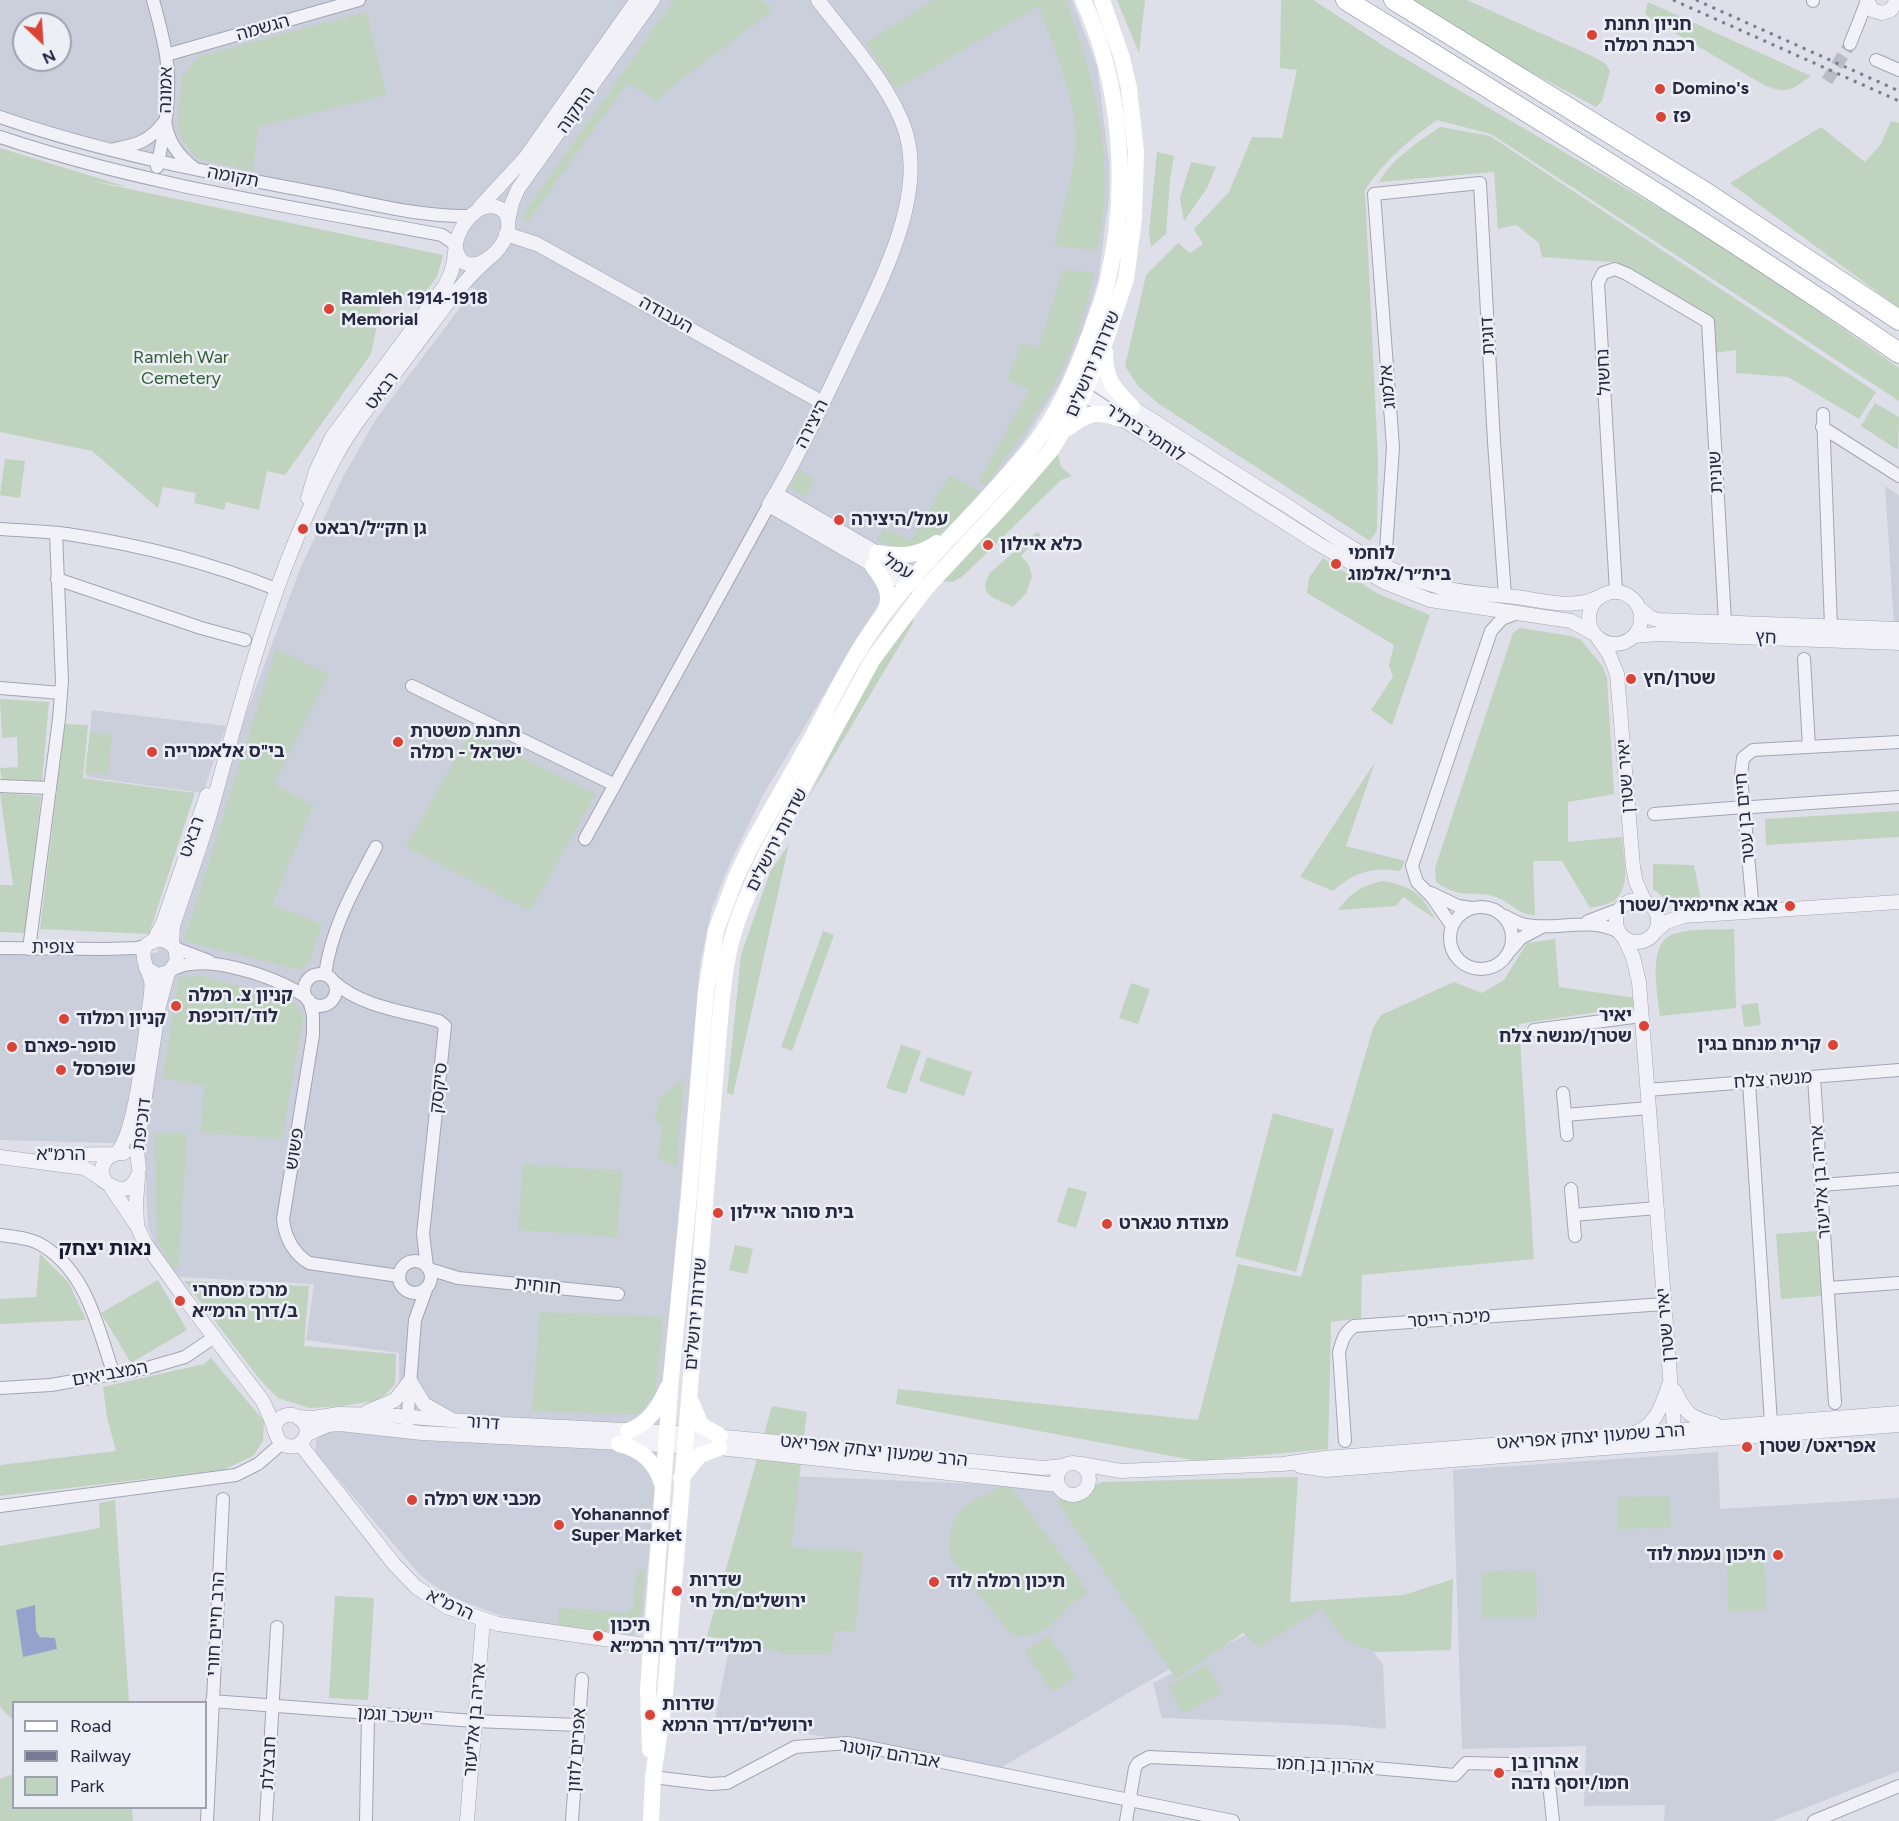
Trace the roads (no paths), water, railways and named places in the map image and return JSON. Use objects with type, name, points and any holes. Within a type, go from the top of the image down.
[{"type":"highway","points":[[1346,0],[1732,240],[1899,353]]},
{"type":"highway","points":[[1394,0],[1705,192],[1899,321]]},
{"type":"main road","name":"שדרות ירושלים","points":[[653,1778],[647,1709],[651,1646],[671,1378],[704,1011],[710,957],[716,930],[751,846],[859,650],[911,580],[1037,440],[1061,400],[1083,354],[1109,276],[1117,217],[1119,153],[1112,92],[1096,32],[1083,0]]},
{"type":"main road","name":"שדרות ירושלים","points":[[651,1821],[653,1778],[668,1648],[720,1022],[727,960],[733,935],[766,854],[857,687],[891,634],[925,589],[1031,474],[1063,432],[1087,387],[1110,329],[1121,298],[1130,254],[1134,218],[1136,152],[1127,78],[1102,0]]},
{"type":"main road","points":[[1063,432],[1080,418],[1097,412],[1127,413],[1107,377],[1104,349],[1110,329]]},
{"type":"main road","points":[[883,615],[887,607],[888,595],[875,560],[918,554],[956,530]]},
{"type":"main road","points":[[663,1486],[650,1461],[624,1437],[652,1416],[671,1378]]},
{"type":"main road","points":[[681,1479],[700,1455],[720,1442],[702,1425],[693,1409],[689,1395]]},
{"type":"street","name":"אמונה","points":[[153,0],[166,55],[168,90],[154,180]]},
{"type":"street","name":"הגשמה","points":[[166,55],[359,0]]},
{"type":"street","name":"התקוה","points":[[473,214],[525,158],[637,0]]},
{"type":"street","name":"התקוה","points":[[507,229],[512,202],[518,189],[653,0]]},
{"type":"street","name":"היצירה","points":[[585,839],[823,403],[873,297],[900,232],[910,164],[908,141],[895,106],[877,78],[818,0]]},
{"type":"street","points":[[1867,1],[1872,10],[1894,6]]},
{"type":"street","points":[[1850,44],[1867,1]]},
{"type":"street","points":[[1857,29],[1865,21],[1894,6]]},
{"type":"street","points":[[1875,60],[1899,70]]},
{"type":"street","name":"תקומה","points":[[0,117],[158,162],[423,213],[473,214]]},
{"type":"street","points":[[111,149],[147,140],[165,119]]},
{"type":"street","points":[[165,119],[169,137],[178,153],[198,170]]},
{"type":"street","name":"תקומה","points":[[0,137],[154,180],[442,235],[456,246]]},
{"type":"street","name":"דוגית","points":[[1374,194],[1480,183],[1504,596]]},
{"type":"street","name":"אלמוג","points":[[1374,194],[1393,447],[1388,537],[1382,564],[1374,577]]},
{"type":"street","points":[[487,206],[500,208],[506,214],[507,229],[499,248],[488,259],[480,263],[466,262],[459,257],[456,246],[461,230],[473,214],[487,206]]},
{"type":"street","name":"העבודה","points":[[507,229],[823,403]]},
{"type":"street","name":"רבאט","points":[[297,537],[316,471],[324,452],[346,418],[444,287],[454,265],[456,246]]},
{"type":"street","name":"רבאט","points":[[173,946],[173,926],[209,818],[232,732],[276,589],[297,537],[335,457],[350,434],[461,286],[488,259]]},
{"type":"street","name":"נחשול","points":[[1616,591],[1598,283],[1603,273],[1615,269],[1707,322]]},
{"type":"street","name":"שונית","points":[[1707,322],[1725,622]]},
{"type":"street","name":"לוחמי בית\"ר","points":[[1072,377],[1317,543],[1374,577],[1430,600],[1571,621],[1596,636]]},
{"type":"street","name":"לוחמי בית\"ר","points":[[1127,413],[1382,564],[1434,586],[1576,604],[1589,602],[1599,597]]},
{"type":"street","points":[[1831,626],[1822,421],[1899,476]]},
{"type":"street","name":"עמל","points":[[772,500],[925,589]]},
{"type":"street","points":[[0,529],[56,533],[105,540],[206,564],[276,589]]},
{"type":"street","points":[[29,949],[61,693],[56,533]]},
{"type":"street","points":[[57,579],[201,628],[245,640]]},
{"type":"street","points":[[1616,591],[1631,597],[1640,609],[1641,624],[1631,638],[1612,644],[1596,636],[1588,618],[1590,610],[1599,597],[1607,592],[1616,591]]},
{"type":"street","points":[[1477,608],[1486,616],[1491,631]]},
{"type":"street","name":"חץ","points":[[1640,609],[1651,618],[1658,620],[1899,629]]},
{"type":"street","points":[[1452,926],[1432,897],[1417,882],[1412,866],[1491,631],[1502,619],[1517,613]]},
{"type":"street","name":"חץ","points":[[1631,638],[1658,634],[1899,643]]},
{"type":"street","name":"יאיר שטרן","points":[[1596,636],[1614,663],[1619,686],[1633,867],[1636,882],[1649,905]]},
{"type":"street","name":"יאיר שטרן","points":[[1619,686],[1622,656],[1631,638]]},
{"type":"street","points":[[1804,659],[1809,747]]},
{"type":"street","points":[[412,686],[615,785]]},
{"type":"street","points":[[0,688],[61,693]]},
{"type":"street","name":"רבאט","points":[[151,943],[163,923],[196,825],[232,732]]},
{"type":"street","name":"חיים בן עטר","points":[[1753,910],[1748,807],[1741,764],[1743,758],[1754,750],[1899,742]]},
{"type":"street","points":[[0,786],[49,788]]},
{"type":"street","name":"חיים בן עטר","points":[[1748,807],[1899,797]]},
{"type":"street","points":[[1654,814],[1748,807]]},
{"type":"street","points":[[219,965],[191,963],[170,971],[153,974],[145,965],[143,953],[151,943],[163,940],[219,965],[275,979],[293,987],[316,1005],[331,1001],[336,991],[329,978],[328,954],[342,912],[376,848]]},
{"type":"street","name":"יאיר שטרן","points":[[1622,907],[1629,890],[1633,867]]},
{"type":"street","points":[[1425,889],[1449,903],[1472,908]]},
{"type":"street","points":[[1543,926],[1521,938],[1501,962],[1480,970],[1466,966],[1451,949],[1449,938],[1452,926],[1460,915],[1472,908],[1484,906],[1519,924],[1543,926],[1583,923],[1609,915],[1632,901],[1684,916]]},
{"type":"street","points":[[1583,923],[1608,927],[1629,941],[1640,942],[1666,922],[1684,916],[1899,902]]},
{"type":"street","points":[[1649,905],[1658,922],[1653,934]]},
{"type":"street","points":[[1621,935],[1616,920],[1622,907]]},
{"type":"street","points":[[1503,916],[1511,929],[1509,952]]},
{"type":"street","name":"יאיר שטרן","points":[[1639,982],[1642,957],[1653,934]]},
{"type":"street","name":"יאיר שטרן","points":[[1621,935],[1633,957],[1639,982],[1675,1436]]},
{"type":"street","name":"צופית","points":[[0,948],[137,948],[151,943]]},
{"type":"street","points":[[170,971],[177,962],[173,946]]},
{"type":"street","name":"צופית","points":[[105,949],[134,955],[145,965]]},
{"type":"street","name":"דוכיפת","points":[[115,1153],[124,1143],[133,1117],[152,984],[145,965]]},
{"type":"street","name":"דוכיפת","points":[[139,1172],[137,1150],[139,1135],[159,1006],[170,971]]},
{"type":"street","points":[[275,979],[315,975],[329,978]]},
{"type":"street","points":[[307,999],[306,984],[311,977]]},
{"type":"street","name":"סיקסק","points":[[329,978],[348,993],[366,1001],[439,1021],[445,1026],[423,1234],[428,1276],[415,1320],[407,1432]]},
{"type":"street","name":"פשוש","points":[[307,999],[313,1015],[313,1035],[284,1219],[286,1238],[309,1263],[399,1276]]},
{"type":"street","name":"סיקסק","points":[[331,1001],[366,1001]]},
{"type":"street","name":"פשוש","points":[[313,1035],[331,1001]]},
{"type":"street","points":[[1534,1030],[1641,1016]]},
{"type":"street","name":"מנשה צלח","points":[[1647,1090],[1899,1070]]},
{"type":"street","name":"אריה בן אליעזר","points":[[1814,1077],[1835,1403]]},
{"type":"street","points":[[1749,1082],[1771,1423]]},
{"type":"street","points":[[1563,1093],[1567,1135]]},
{"type":"street","points":[[1565,1115],[1648,1108]]},
{"type":"street","points":[[123,1152],[134,1158],[139,1172],[132,1185],[121,1190],[107,1184],[103,1177],[102,1166],[108,1157],[123,1152]]},
{"type":"street","name":"הרמ\"א","points":[[5,1157],[115,1153]]},
{"type":"street","name":"הרמ\"א","points":[[5,1157],[84,1168],[107,1184],[137,1226],[145,1243],[213,1338],[262,1400],[274,1429]]},
{"type":"street","name":"הרמ\"א","points":[[137,1226],[136,1203],[139,1172]]},
{"type":"street","points":[[1821,1185],[1899,1179]]},
{"type":"street","points":[[1571,1189],[1575,1236]]},
{"type":"street","points":[[1573,1215],[1657,1208]]},
{"type":"street","name":"סיקסק","points":[[407,1263],[417,1251],[423,1234]]},
{"type":"street","points":[[0,1235],[21,1238],[44,1246],[67,1266],[85,1291],[114,1375]]},
{"type":"street","points":[[417,1261],[428,1276],[414,1293],[405,1290],[399,1281],[403,1266],[407,1263],[417,1261]]},
{"type":"street","name":"חוחית","points":[[428,1276],[618,1293]]},
{"type":"street","points":[[1828,1288],[1899,1283]]},
{"type":"street","name":"סיקסק","points":[[405,1290],[412,1302],[415,1320]]},
{"type":"street","name":"מיכה רייסר","points":[[1345,1441],[1339,1352],[1342,1339],[1354,1326],[1664,1304]]},
{"type":"street","name":"המצביאים","points":[[0,1388],[51,1384],[114,1375],[185,1357],[213,1338]]},
{"type":"street","points":[[1670,1380],[1681,1405],[1688,1414],[1701,1421],[1726,1426]]},
{"type":"street","points":[[1629,1434],[1640,1431],[1653,1421],[1662,1405],[1670,1380]]},
{"type":"street","points":[[359,1414],[395,1400],[410,1381],[424,1404],[455,1421]]},
{"type":"street","name":"הרמ\"א","points":[[262,1400],[280,1411],[297,1416]]},
{"type":"street","name":"הרב שמעון יצחק אפריאט","points":[[1081,1464],[1121,1471],[1283,1464],[1337,1457],[1629,1434],[1675,1436],[1726,1426],[1899,1413]]},
{"type":"street","name":"דרור","points":[[297,1416],[313,1418],[359,1414],[407,1417],[624,1437]]},
{"type":"street","points":[[284,1416],[297,1416],[306,1425],[303,1440],[288,1447],[281,1444],[274,1429],[279,1419],[284,1416]]},
{"type":"street","name":"דרור","points":[[303,1440],[328,1425],[340,1424],[407,1432],[685,1439]]},
{"type":"street","name":"הרב שמעון יצחק אפריאט","points":[[1283,1464],[1326,1470],[1675,1436],[1899,1425]]},
{"type":"street","name":"הרב שמעון יצחק אפריאט","points":[[685,1439],[1043,1467],[1063,1466]]},
{"type":"street","name":"הרמ\"א","points":[[303,1440],[394,1564],[416,1587],[447,1607],[498,1624],[668,1648]]},
{"type":"street","name":"הרב שמעון יצחק אפריאט","points":[[720,1442],[1058,1485]]},
{"type":"street","points":[[0,1506],[236,1475],[258,1464],[281,1444]]},
{"type":"street","points":[[1071,1462],[1081,1464],[1090,1480],[1085,1489],[1076,1495],[1066,1493],[1058,1485],[1057,1474],[1063,1466],[1071,1462]]},
{"type":"street","name":"הרב שמעון יצחק אפריאט","points":[[1090,1480],[1121,1471]]},
{"type":"street","name":"הרב חיים חורי","points":[[207,1821],[223,1499]]},
{"type":"street","name":"אריה בן אליעזר","points":[[467,1821],[483,1620]]},
{"type":"street","name":"חבצלת","points":[[266,1821],[277,1628]]},
{"type":"street","name":"אפרים לוזון","points":[[572,1821],[582,1679]]},
{"type":"street","name":"יישכר וגמן","points":[[212,1701],[474,1721],[579,1725]]},
{"type":"street","points":[[366,1821],[368,1714]]},
{"type":"street","name":"אברהם קוטנר","points":[[653,1778],[710,1784],[727,1783],[795,1747],[848,1743],[1233,1821]]},
{"type":"street","name":"אהרון בן חמו","points":[[1126,1821],[1135,1768],[1138,1763],[1149,1758],[1351,1766],[1455,1774],[1466,1763],[1547,1765],[1553,1821]]},
{"type":"street","points":[[1814,1821],[1899,1786]]},
{"type":"water","points":[[35,1605],[36,1631],[40,1637],[55,1638],[57,1649],[23,1657],[16,1610]]},
{"type":"tunnel","points":[[1827,81],[1850,44]]},
{"type":"railway","points":[[1673,0],[1899,101]]},
{"type":"railway","points":[[1696,0],[1899,91]]},
{"type":"place","name":"חניון תחנת רכבת רמלה","points":[[1592,35]]},
{"type":"place","name":"Domino's","points":[[1660,89]]},
{"type":"place","name":"פז","points":[[1661,117]]},
{"type":"place","name":"Ramleh 1914-1918 Memorial","points":[[329,309]]},
{"type":"place","name":"עמל/היצירה","points":[[839,520]]},
{"type":"place","name":"גן חק״ל/רבאט","points":[[303,529]]},
{"type":"place","name":"כלא איילון","points":[[988,545]]},
{"type":"place","name":"לוחמי בית״ר/אלמוג","points":[[1336,564]]},
{"type":"place","name":"שטרן/חץ","points":[[1631,679]]},
{"type":"place","name":"תחנת משטרת ישראל - רמלה","points":[[398,742]]},
{"type":"place","name":"בי\"ס אלאמרייה","points":[[152,752]]},
{"type":"place","name":"אבא אחימאיר/שטרן","points":[[1790,906]]},
{"type":"place","name":"קניון צ. רמלה לוד/דוכיפת","points":[[176,1006]]},
{"type":"place","name":"קניון רמלוד","points":[[64,1019]]},
{"type":"place","name":"יאיר שטרן/מנשה צלח","points":[[1644,1026]]},
{"type":"place","name":"קרית מנחם בגין","points":[[1833,1045]]},
{"type":"place","name":"סופר-פארם","points":[[12,1047]]},
{"type":"place","name":"שופרסל","points":[[61,1070]]},
{"type":"place","name":"בית סוהר איילון","points":[[718,1213]]},
{"type":"place","name":"מצודת טגארט","points":[[1107,1224]]},
{"type":"place","name":"מרכז מסחרי ב/דרך הרמ״א","points":[[180,1301]]},
{"type":"place","name":"אפריאט/ שטרן","points":[[1747,1447]]},
{"type":"place","name":"מכבי אש רמלה","points":[[412,1500]]},
{"type":"place","name":"Yohanannof Super Market","points":[[559,1525]]},
{"type":"place","name":"תיכון נעמת לוד","points":[[1778,1555]]},
{"type":"place","name":"תיכון רמלה לוד","points":[[934,1582]]},
{"type":"place","name":"שדרות ירושלים/תל חי","points":[[677,1591]]},
{"type":"place","name":"תיכון רמלו״ד/דרך הרמ״א","points":[[598,1636]]},
{"type":"place","name":"שדרות ירושלים/דרך הרמא","points":[[650,1715]]},
{"type":"place","name":"אהרון בן חמו/יוסף נדבה","points":[[1499,1773]]},
{"type":"district","name":"נאות יצחק","points":[[105,1249]]},
{"type":"park label","name":"Ramleh War Cemetery","points":[[181,368]]}]
